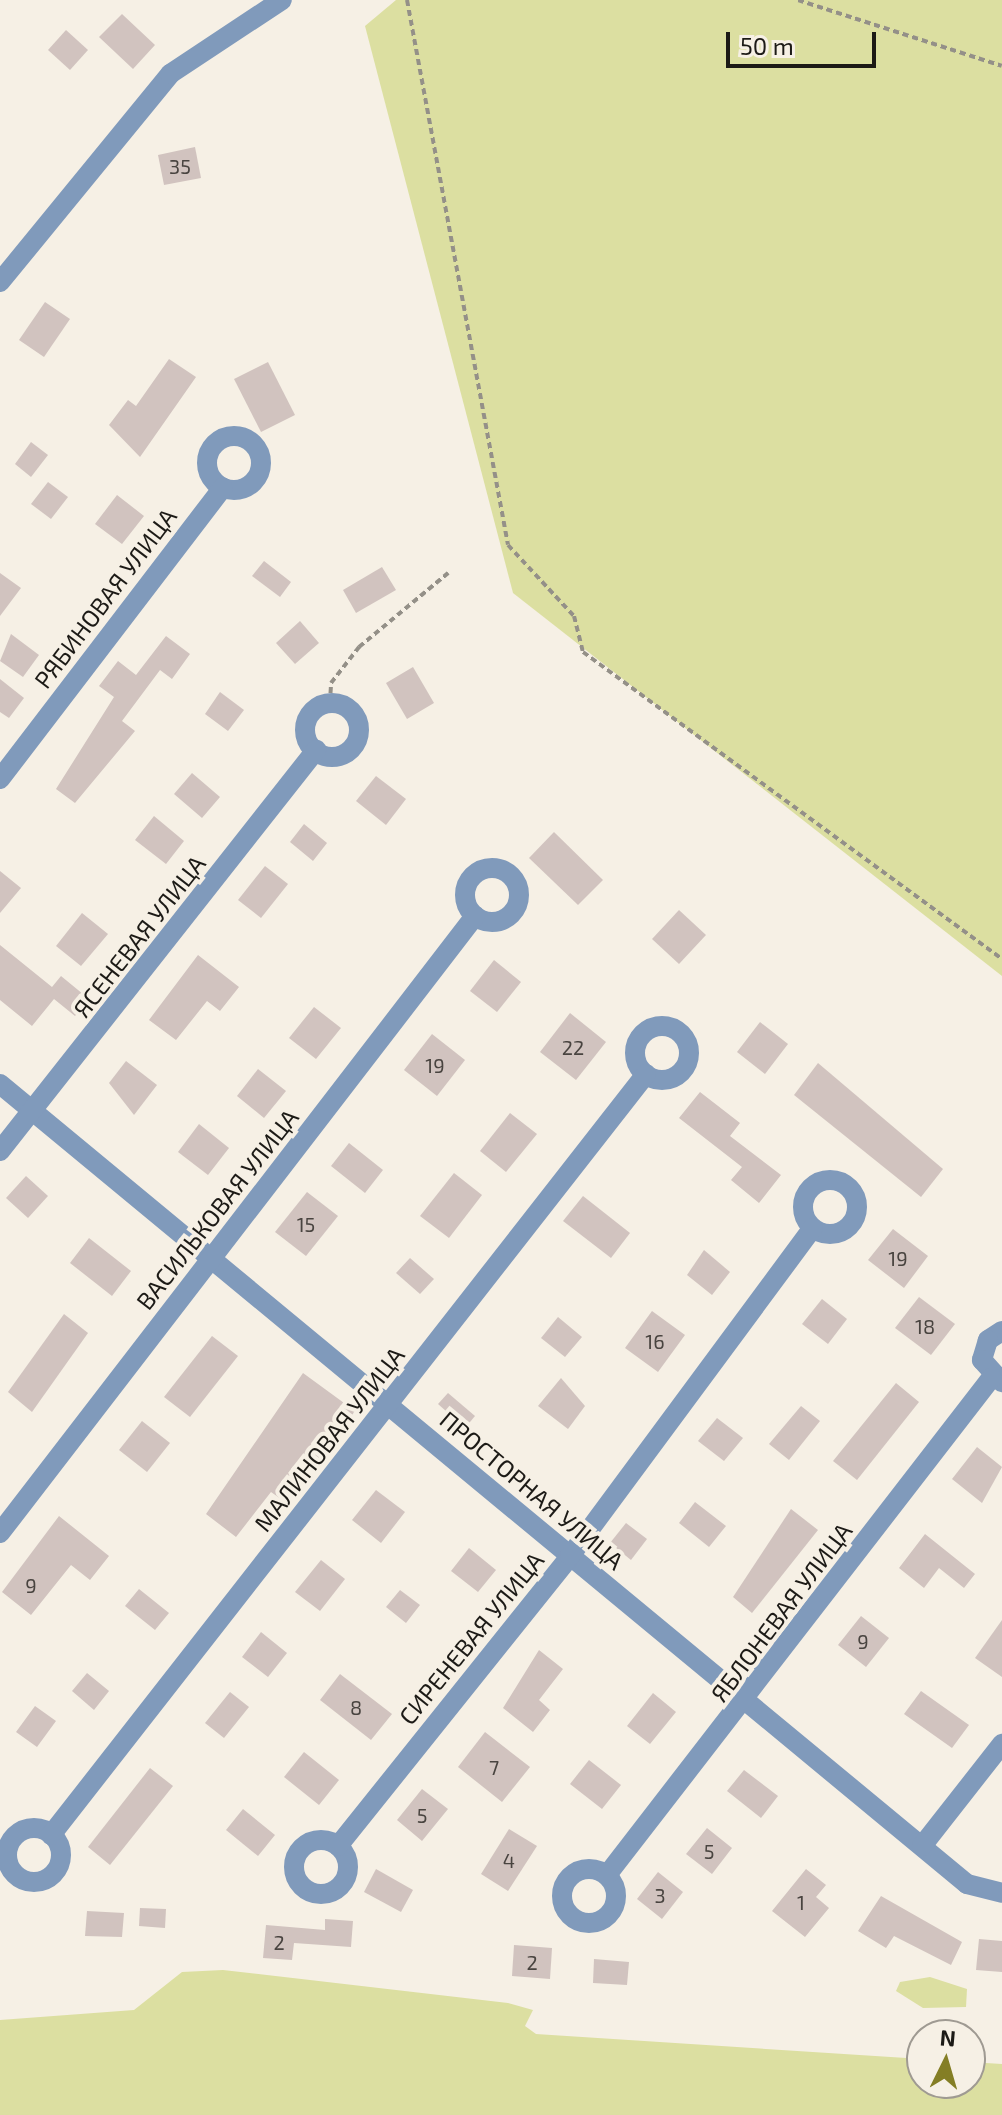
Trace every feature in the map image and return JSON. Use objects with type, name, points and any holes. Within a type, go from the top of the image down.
[{"type":"street","points":[[0,282],[170,74],[282,0]]},
{"type":"street","name":"РЯБИНОВАЯ УЛИЦА","points":[[0,779],[223,487]]},
{"type":"street","points":[[330,703],[354,714],[357,740],[335,756],[316,750],[308,719],[330,703]]},
{"type":"street","name":"ЯСЕНЕВАЯ УЛИЦА","points":[[0,1151],[35,1113],[316,750]]},
{"type":"street","name":"ВАСИЛЬКОВАЯ УЛИЦА","points":[[0,1533],[475,916]]},
{"type":"street","name":"МАЛИНОВАЯ УЛИЦА","points":[[51,1835],[646,1074]]},
{"type":"street","name":"ПРОСТОРНАЯ УЛИЦА","points":[[0,1084],[967,1884],[1002,1893]]},
{"type":"street","name":"СИРЕНЕВАЯ УЛИЦА","points":[[338,1846],[570,1556],[813,1228]]},
{"type":"street","points":[[997,1380],[982,1353],[1002,1331]]},
{"type":"street","name":"ЯБЛОНЕВАЯ УЛИЦА","points":[[607,1875],[747,1702],[997,1380]]},
{"type":"street","points":[[922,1846],[1002,1744]]},
{"type":"path","points":[[407,0],[508,545],[574,616],[583,652],[1002,959]]},
{"type":"path","points":[[798,0],[1002,66]]},
{"type":"path","points":[[330,703],[331,683],[359,647],[448,573]]},
{"type":"green space","points":[[396,0],[1002,0],[1002,976],[513,593],[365,26]]},
{"type":"green space","points":[[223,1970],[508,2003],[533,2010],[525,2026],[536,2034],[906,2058],[906,2099],[986,2099],[986,2063],[1002,2064],[1002,2115],[0,2115],[0,2020],[134,2010],[182,1972]]},
{"type":"green space","points":[[930,1977],[967,1989],[966,2007],[923,2008],[896,1991],[900,1982]]},
{"type":"building","points":[[122,14],[155,45],[133,69],[99,37]]},
{"type":"building","points":[[66,30],[88,50],[70,70],[48,50]]},
{"type":"building","points":[[195,147],[201,178],[164,185],[158,155]]},
{"type":"building","points":[[45,302],[70,319],[44,357],[19,340]]},
{"type":"building","points":[[169,359],[196,377],[140,457],[109,425],[128,400],[136,406]]},
{"type":"building","points":[[268,362],[295,415],[261,432],[234,379]]},
{"type":"building","points":[[31,442],[48,455],[31,477],[15,464]]},
{"type":"building","points":[[48,482],[68,497],[51,519],[31,504]]},
{"type":"building","points":[[117,495],[144,516],[122,544],[95,524]]},
{"type":"building","points":[[264,561],[291,582],[280,597],[252,576]]},
{"type":"building","points":[[382,567],[396,590],[356,613],[343,590]]},
{"type":"building","points":[[0,573],[21,588],[0,616]]},
{"type":"building","points":[[300,621],[319,643],[295,664],[276,643]]},
{"type":"building","points":[[11,634],[39,655],[23,677],[0,661]]},
{"type":"building","points":[[166,636],[190,654],[172,679],[160,670],[122,721],[135,731],[75,803],[56,789],[114,697],[99,686],[118,661],[136,675]]},
{"type":"building","points":[[413,667],[434,703],[407,719],[386,683]]},
{"type":"building","points":[[0,679],[24,698],[9,718],[0,712]]},
{"type":"building","points":[[220,692],[244,710],[228,731],[205,714]]},
{"type":"building","points":[[192,773],[220,797],[202,818],[174,794]]},
{"type":"building","points":[[376,776],[406,799],[386,825],[356,801]]},
{"type":"building","points":[[154,816],[184,841],[166,864],[135,840]]},
{"type":"building","points":[[304,824],[327,843],[313,861],[290,842]]},
{"type":"building","points":[[554,832],[603,880],[578,905],[529,858]]},
{"type":"building","points":[[265,866],[288,884],[261,918],[238,900]]},
{"type":"building","points":[[0,871],[21,888],[0,913]]},
{"type":"building","points":[[679,910],[706,935],[679,964],[652,939]]},
{"type":"building","points":[[82,913],[108,934],[81,966],[56,946]]},
{"type":"building","points":[[0,945],[52,987],[61,976],[89,999],[75,1016],[54,999],[32,1026],[0,1000]]},
{"type":"building","points":[[198,955],[239,987],[220,1011],[207,1001],[176,1040],[149,1020]]},
{"type":"building","points":[[494,960],[521,982],[497,1012],[470,991]]},
{"type":"building","points":[[314,1007],[341,1028],[316,1059],[289,1038]]},
{"type":"building","points":[[570,1013],[606,1042],[576,1080],[540,1052]]},
{"type":"building","points":[[760,1022],[788,1044],[765,1074],[737,1052]]},
{"type":"building","points":[[432,1034],[465,1060],[437,1096],[404,1070]]},
{"type":"building","points":[[126,1061],[157,1085],[134,1115],[109,1083]]},
{"type":"building","points":[[818,1063],[943,1169],[921,1197],[794,1095]]},
{"type":"building","points":[[258,1069],[286,1091],[264,1118],[237,1096]]},
{"type":"building","points":[[700,1092],[740,1123],[730,1136],[781,1175],[759,1203],[731,1180],[742,1167],[679,1118]]},
{"type":"building","points":[[510,1113],[537,1134],[506,1172],[480,1151]]},
{"type":"building","points":[[199,1124],[229,1148],[208,1175],[178,1152]]},
{"type":"building","points":[[349,1143],[383,1170],[365,1193],[331,1166]]},
{"type":"building","points":[[454,1173],[482,1195],[449,1238],[420,1216]]},
{"type":"building","points":[[26,1176],[48,1196],[28,1218],[6,1198]]},
{"type":"building","points":[[307,1192],[338,1216],[306,1256],[275,1232]]},
{"type":"building","points":[[583,1196],[630,1233],[611,1258],[563,1221]]},
{"type":"building","points":[[893,1229],[928,1256],[904,1288],[868,1260]]},
{"type":"building","points":[[89,1238],[131,1271],[112,1296],[70,1263]]},
{"type":"building","points":[[704,1250],[730,1272],[712,1295],[687,1275]]},
{"type":"building","points":[[410,1258],[434,1279],[420,1294],[396,1273]]},
{"type":"building","points":[[919,1297],[955,1324],[931,1355],[895,1328]]},
{"type":"building","points":[[822,1299],[847,1319],[828,1344],[802,1324]]},
{"type":"building","points":[[652,1311],[685,1335],[658,1372],[625,1348]]},
{"type":"building","points":[[64,1314],[88,1333],[32,1412],[8,1392]]},
{"type":"building","points":[[558,1317],[582,1337],[565,1357],[541,1338]]},
{"type":"building","points":[[212,1336],[238,1356],[190,1417],[164,1397]]},
{"type":"building","points":[[303,1373],[355,1411],[288,1504],[271,1492],[236,1537],[206,1514]]},
{"type":"building","points":[[561,1378],[585,1406],[568,1429],[538,1406]]},
{"type":"building","points":[[896,1383],[919,1402],[857,1480],[833,1461]]},
{"type":"building","points":[[448,1393],[475,1416],[465,1428],[438,1404]]},
{"type":"building","points":[[801,1406],[820,1421],[789,1460],[769,1444]]},
{"type":"building","points":[[717,1418],[743,1438],[724,1461],[698,1441]]},
{"type":"building","points":[[142,1421],[170,1443],[147,1472],[119,1450]]},
{"type":"building","points":[[977,1447],[1002,1467],[982,1503],[952,1479]]},
{"type":"building","points":[[376,1490],[405,1512],[381,1543],[352,1520]]},
{"type":"building","points":[[695,1502],[726,1526],[709,1547],[679,1523]]},
{"type":"building","points":[[791,1509],[818,1530],[752,1613],[733,1597]]},
{"type":"building","points":[[59,1516],[109,1556],[90,1580],[71,1565],[31,1615],[2,1592]]},
{"type":"building","points":[[626,1523],[647,1539],[631,1560],[610,1543]]},
{"type":"building","points":[[925,1534],[975,1574],[964,1588],[939,1568],[924,1588],[899,1568]]},
{"type":"building","points":[[469,1548],[496,1570],[478,1592],[451,1571]]},
{"type":"building","points":[[321,1560],[345,1579],[320,1611],[295,1592]]},
{"type":"building","points":[[139,1589],[169,1613],[155,1630],[125,1606]]},
{"type":"building","points":[[400,1590],[420,1605],[406,1623],[386,1607]]},
{"type":"building","points":[[861,1616],[889,1638],[866,1667],[838,1645]]},
{"type":"building","points":[[1002,1620],[1002,1677],[975,1658]]},
{"type":"building","points":[[261,1632],[287,1653],[268,1677],[242,1657]]},
{"type":"building","points":[[539,1650],[563,1669],[539,1700],[550,1710],[533,1732],[503,1708]]},
{"type":"building","points":[[87,1673],[109,1691],[94,1710],[72,1691]]},
{"type":"building","points":[[340,1674],[392,1714],[371,1740],[320,1700]]},
{"type":"building","points":[[921,1691],[969,1725],[952,1748],[904,1714]]},
{"type":"building","points":[[230,1692],[249,1707],[224,1738],[205,1723]]},
{"type":"building","points":[[653,1693],[676,1712],[650,1744],[627,1726]]},
{"type":"building","points":[[35,1706],[56,1721],[37,1747],[16,1732]]},
{"type":"building","points":[[485,1732],[530,1767],[502,1802],[458,1767]]},
{"type":"building","points":[[304,1752],[339,1780],[319,1805],[284,1777]]},
{"type":"building","points":[[589,1760],[621,1785],[602,1809],[570,1784]]},
{"type":"building","points":[[150,1768],[173,1786],[110,1865],[88,1847]]},
{"type":"building","points":[[744,1770],[778,1796],[761,1818],[727,1791]]},
{"type":"building","points":[[422,1789],[448,1809],[422,1841],[397,1820]]},
{"type":"building","points":[[243,1809],[275,1835],[258,1856],[226,1830]]},
{"type":"building","points":[[707,1828],[732,1848],[712,1874],[686,1854]]},
{"type":"building","points":[[509,1829],[537,1846],[508,1891],[481,1874]]},
{"type":"building","points":[[376,1869],[413,1890],[401,1912],[364,1892]]},
{"type":"building","points":[[806,1869],[826,1885],[816,1897],[829,1908],[805,1937],[772,1911]]},
{"type":"building","points":[[658,1872],[683,1892],[662,1919],[637,1899]]},
{"type":"building","points":[[881,1896],[962,1942],[951,1965],[894,1936],[886,1948],[858,1931]]},
{"type":"building","points":[[140,1908],[166,1909],[165,1928],[139,1926]]},
{"type":"building","points":[[87,1911],[124,1913],[122,1937],[85,1936]]},
{"type":"building","points":[[325,1919],[353,1921],[351,1947],[294,1943],[292,1960],[263,1958],[266,1925],[325,1930]]},
{"type":"building","points":[[979,1939],[1002,1941],[1002,1972],[976,1970]]},
{"type":"building","points":[[514,1945],[552,1948],[550,1979],[512,1976]]},
{"type":"building","points":[[594,1959],[629,1962],[627,1985],[593,1983]]}]
